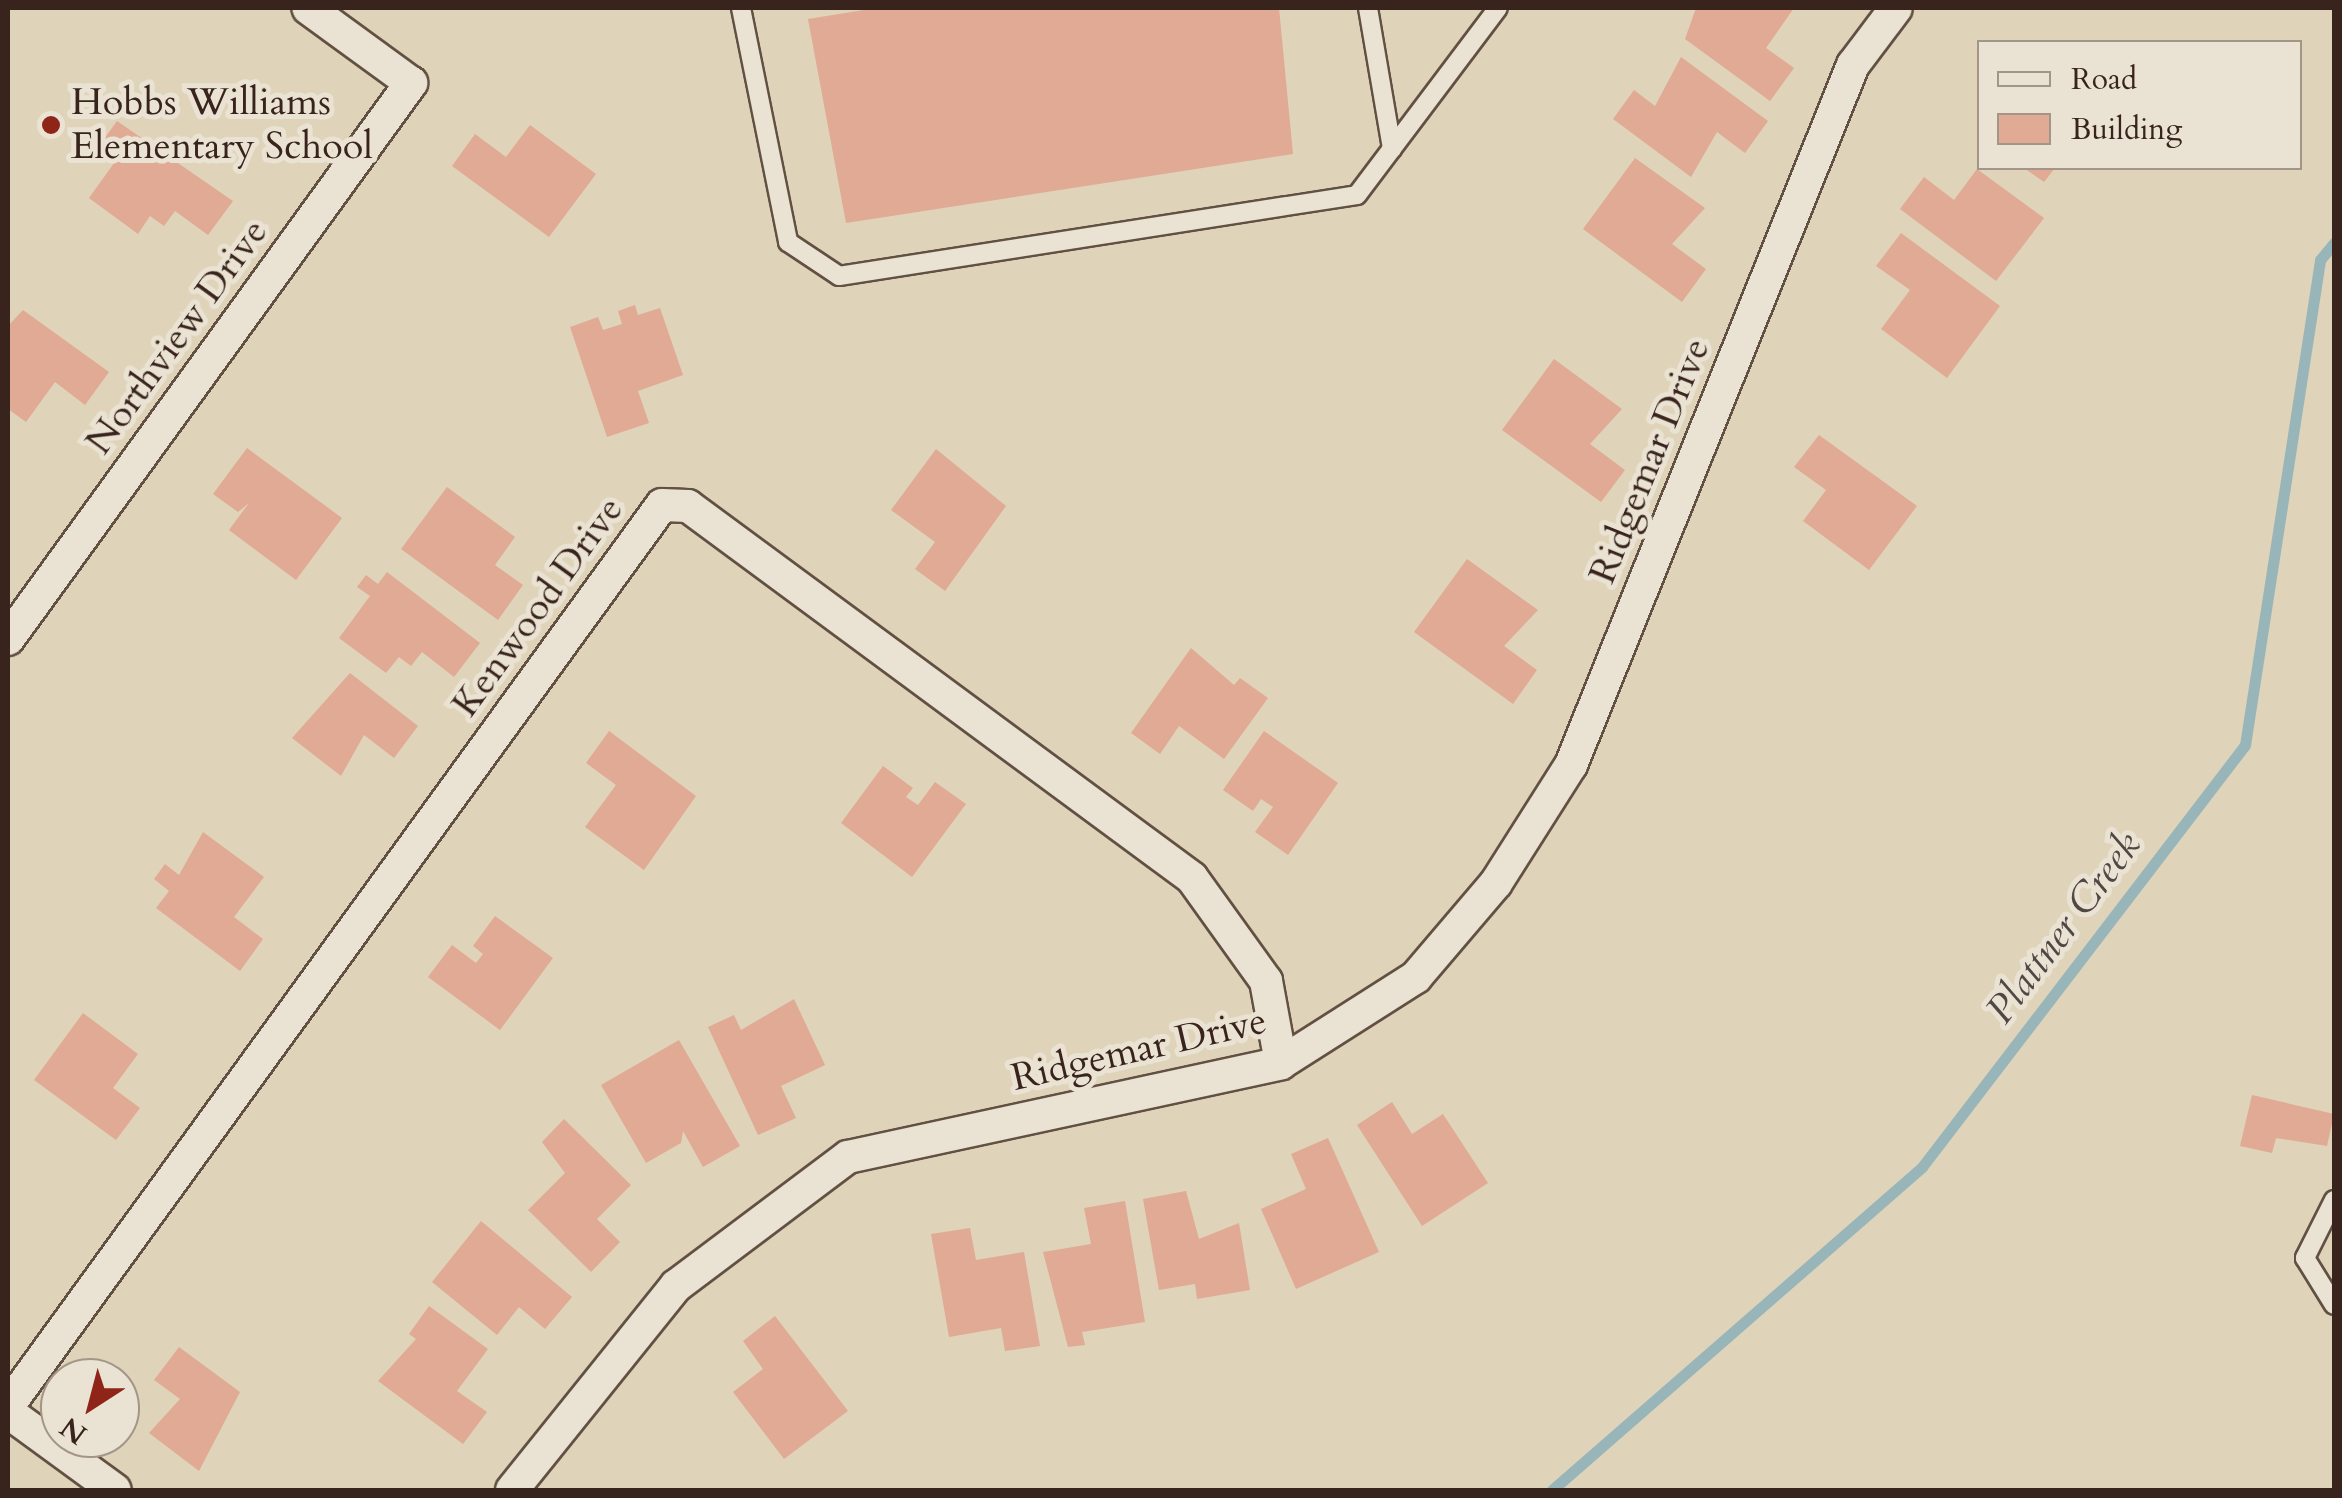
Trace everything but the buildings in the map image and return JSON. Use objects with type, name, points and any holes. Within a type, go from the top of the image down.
[{"type":"street","name":"Northview Drive","points":[[8,639],[410,83],[308,8]]},
{"type":"street","name":"Ridgemar Drive","points":[[512,1490],[676,1286],[848,1157],[1280,1063],[1416,977],[1496,883],[1570,764],[1853,65],[1896,8]]},
{"type":"street","name":"Kenwood Drive","points":[[8,1409],[662,505],[688,506],[1192,878],[1266,982],[1280,1063]]},
{"type":"street","points":[[8,1409],[114,1490]]},
{"type":"lane","points":[[741,8],[788,242],[839,276],[1357,195],[1498,8]]},
{"type":"lane","points":[[1368,8],[1392,149]]},
{"type":"lane","points":[[2334,1200],[2305,1258],[2334,1306]]},
{"type":"waterway","name":"Plattner Creek","points":[[1552,1490],[1922,1167],[2245,745],[2320,260],[2334,243]]},
{"type":"place","name":"Hobbs Williams Elementary School","points":[[51,125]]}]
